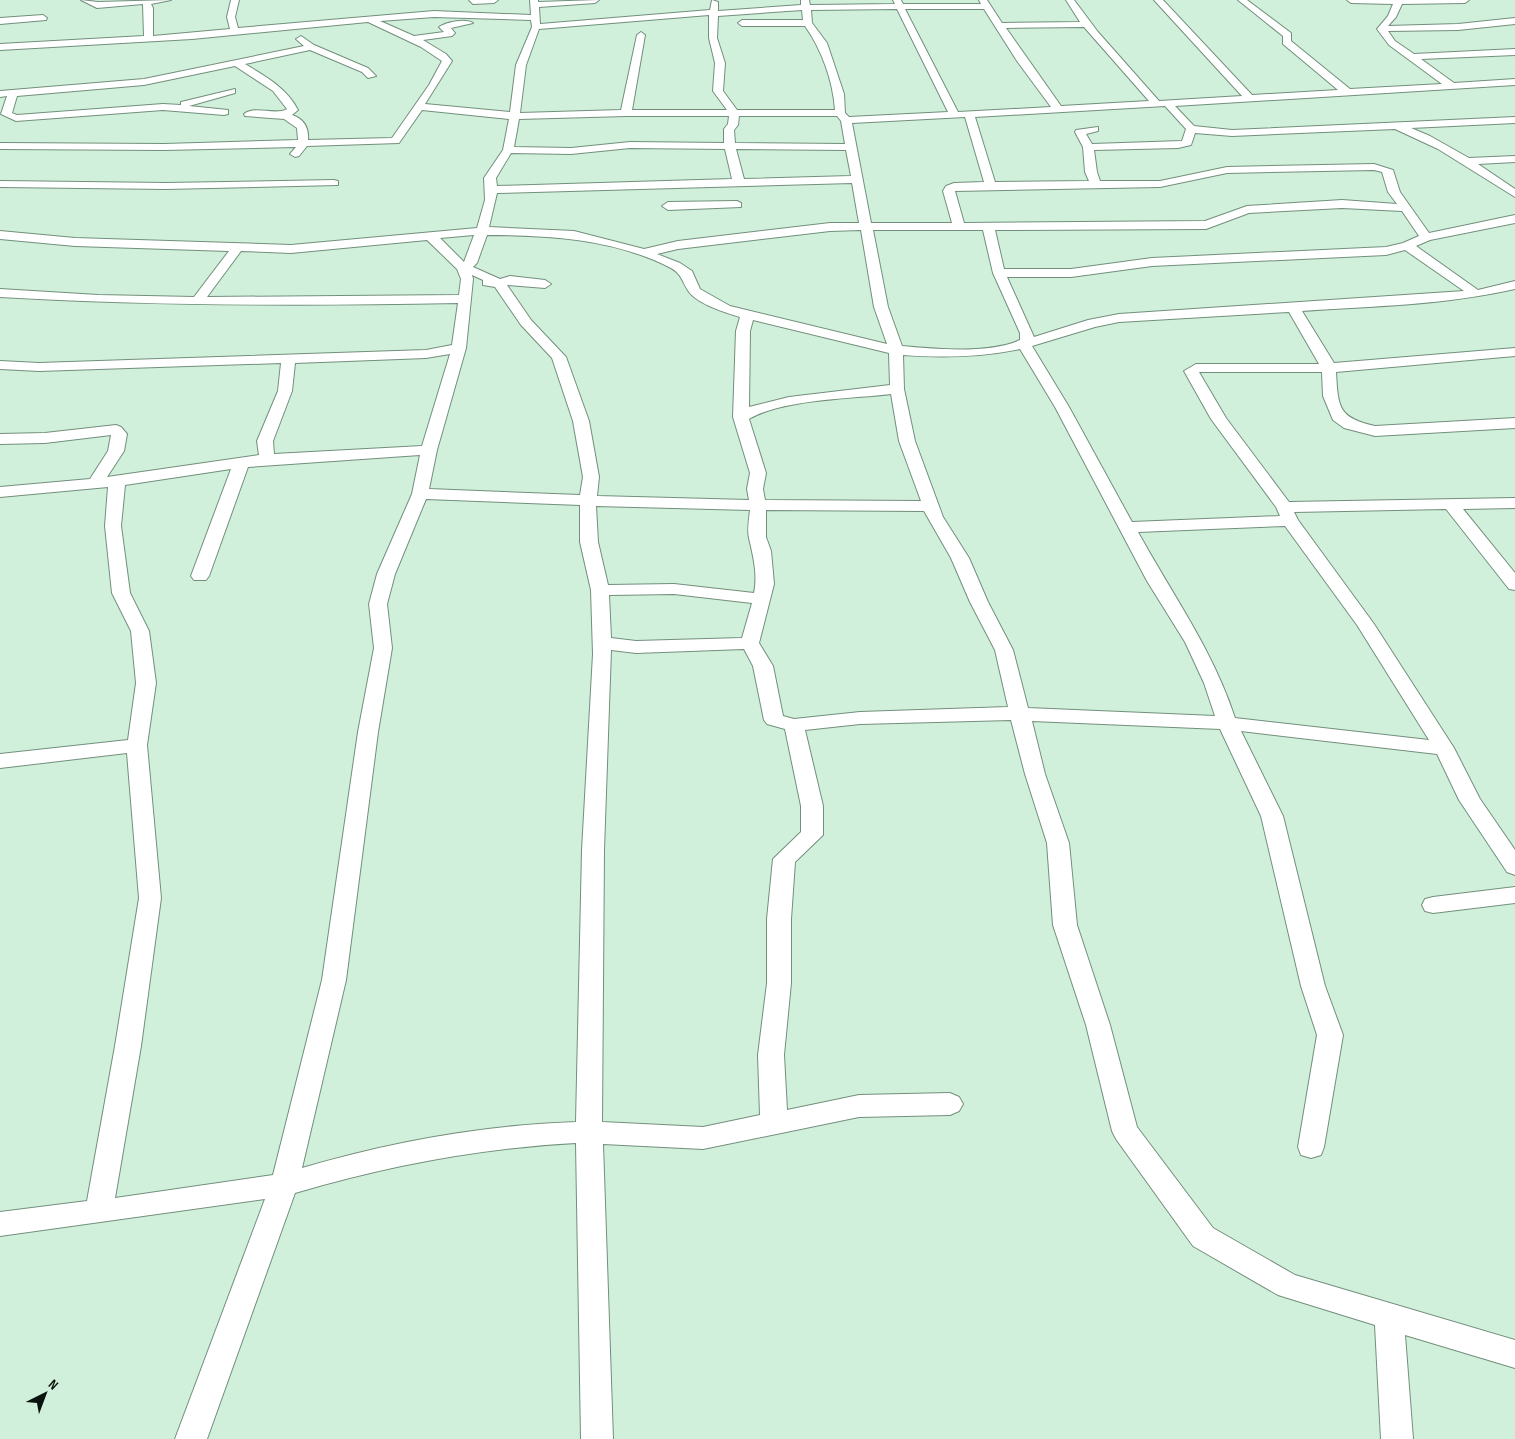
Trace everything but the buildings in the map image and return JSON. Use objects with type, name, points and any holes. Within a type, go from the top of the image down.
[{"type":"street","points":[[86,0],[97,4],[167,0]]},
{"type":"street","points":[[235,0],[231,14],[232,25],[237,32]]},
{"type":"street","points":[[283,28],[298,25],[434,14],[478,8],[494,0]]},
{"type":"street","points":[[191,1439],[284,1185],[334,980],[368,732],[383,648],[378,604],[386,574],[420,494],[429,450],[459,348],[465,274],[472,263],[480,231],[491,204],[493,190],[490,178],[508,150],[508,137],[515,116],[521,65],[535,23],[534,2],[595,0]]},
{"type":"street","points":[[714,0],[713,38],[720,63],[718,91],[734,113],[733,125],[729,129],[737,200],[734,239]]},
{"type":"street","points":[[1070,0],[1087,24],[1156,103]]},
{"type":"street","points":[[1158,0],[1250,99]]},
{"type":"street","points":[[1242,0],[1288,35],[1286,42],[1348,92]]},
{"type":"street","points":[[1351,0],[1465,0]]},
{"type":"street","points":[[1381,29],[1392,17],[1399,1]]},
{"type":"street","points":[[146,2],[149,8],[148,38]]},
{"type":"street","points":[[898,3],[914,34],[916,43],[942,86],[954,115]]},
{"type":"street","points":[[478,8],[535,23],[713,16],[806,4],[984,3],[1057,108]]},
{"type":"street","points":[[806,4],[808,23],[822,43],[839,94],[881,307],[896,350],[897,388],[907,441],[930,506],[960,558],[978,602],[1004,650],[1035,774],[1058,843],[1065,925],[1098,1025],[1126,1131],[1203,1237],[1288,1286],[1515,1354]]},
{"type":"street","points":[[412,39],[449,34],[451,33],[443,27],[467,24],[474,21],[478,8]]},
{"type":"street","points":[[713,16],[727,23],[808,23]]},
{"type":"street","points":[[0,21],[43,18]]},
{"type":"street","points":[[0,146],[388,146],[398,138],[420,107],[447,61],[441,54],[371,20]]},
{"type":"street","points":[[1381,29],[1458,27],[1515,21]]},
{"type":"street","points":[[0,47],[73,44],[237,32],[266,23],[283,28],[311,46],[365,70],[371,76]]},
{"type":"street","points":[[999,26],[1087,24]]},
{"type":"street","points":[[1381,29],[1392,43],[1452,86]]},
{"type":"street","points":[[626,113],[642,35]]},
{"type":"street","points":[[73,44],[77,49],[74,55]]},
{"type":"street","points":[[0,94],[125,84],[311,46]]},
{"type":"street","points":[[1412,57],[1515,52]]},
{"type":"street","points":[[235,62],[253,72],[289,103],[293,110],[283,116]]},
{"type":"street","points":[[420,107],[515,116],[626,113],[734,113],[843,117],[970,116],[1057,108],[1512,84]]},
{"type":"street","points":[[171,107],[232,91]]},
{"type":"street","points":[[13,93],[4,109],[6,114],[26,118],[171,107],[224,112]]},
{"type":"street","points":[[1167,103],[1190,129],[1232,133],[1389,127],[1411,128],[1515,120]]},
{"type":"street","points":[[249,114],[283,116],[295,121],[302,128],[303,145],[293,157]]},
{"type":"street","points":[[970,116],[978,151],[990,184]]},
{"type":"street","points":[[1411,128],[1515,194]]},
{"type":"street","points":[[1094,129],[1080,132],[1088,147],[1091,172],[1096,184]]},
{"type":"street","points":[[1088,147],[1178,145],[1187,143],[1190,129]]},
{"type":"street","points":[[508,150],[571,151],[630,145],[849,147]]},
{"type":"street","points":[[1465,162],[1515,158]]},
{"type":"street","points":[[959,226],[949,191],[950,188],[990,184],[1171,183],[1202,174],[1228,170],[1374,167],[1387,170],[1394,192],[1426,237]]},
{"type":"street","points":[[737,200],[746,186],[753,182],[857,178]]},
{"type":"street","points":[[0,184],[166,186],[334,183]]},
{"type":"street","points":[[493,190],[618,184],[737,200]]},
{"type":"street","points":[[668,206],[737,200]]},
{"type":"street","points":[[644,253],[678,245],[811,229],[959,226],[1206,225],[1247,210],[1342,204],[1405,208]]},
{"type":"street","points":[[999,273],[1071,273],[1152,262],[1386,251],[1407,246],[1426,237],[1515,219]]},
{"type":"street","points":[[988,227],[999,273],[1027,333],[1027,340],[1024,344]]},
{"type":"street","points":[[0,235],[75,242],[237,248],[300,248],[364,243],[429,234],[480,231],[525,231],[574,235],[644,253],[676,266],[687,274],[692,286],[701,294],[725,309],[747,316],[896,350],[936,354],[980,352],[1024,344],[1093,322],[1119,318],[1429,300],[1476,294],[1515,285]]},
{"type":"street","points":[[429,234],[465,274]]},
{"type":"street","points":[[1407,246],[1476,294]]},
{"type":"street","points":[[199,299],[237,248]]},
{"type":"street","points":[[465,274],[477,272],[499,283],[526,322],[558,357],[581,421],[591,476],[588,499],[588,542],[600,590],[602,644],[593,850],[589,1132],[597,1439]]},
{"type":"street","points":[[499,283],[510,280],[545,284]]},
{"type":"street","points":[[0,293],[98,299],[199,299],[282,302],[464,299]]},
{"type":"street","points":[[1292,308],[1301,318],[1329,368],[1330,396],[1341,420],[1364,430],[1375,431],[1515,423]]},
{"type":"street","points":[[747,316],[744,331],[741,417],[758,473],[755,499],[758,506],[757,537],[762,551],[765,584],[750,643],[763,666],[774,720],[794,726],[860,718],[995,713],[1227,723],[1444,748]]},
{"type":"street","points":[[1024,344],[1057,398],[1156,581],[1194,642],[1214,683],[1227,723],[1272,816],[1313,986],[1330,1035],[1311,1146]]},
{"type":"street","points":[[0,365],[39,367],[288,360],[426,354],[459,348]]},
{"type":"street","points":[[1515,352],[1329,368],[1206,368],[1191,370],[1219,419],[1364,624],[1444,748],[1470,800],[1515,867]]},
{"type":"street","points":[[267,459],[265,441],[285,391],[288,360]]},
{"type":"street","points":[[741,417],[772,404],[897,388]]},
{"type":"street","points":[[742,391],[752,399],[772,404]]},
{"type":"street","points":[[0,439],[45,438],[116,430],[119,434],[107,481],[121,593],[140,630],[146,683],[137,745],[150,898],[128,1046],[99,1212]]},
{"type":"street","points":[[0,492],[107,481],[267,459],[429,450]]},
{"type":"street","points":[[200,576],[241,463]]},
{"type":"street","points":[[420,494],[588,499],[694,505],[930,506]]},
{"type":"street","points":[[1128,527],[1287,514],[1515,503]]},
{"type":"street","points":[[1451,505],[1515,585]]},
{"type":"street","points":[[600,590],[674,589],[762,599]]},
{"type":"street","points":[[602,644],[636,646],[750,643]]},
{"type":"street","points":[[774,1124],[771,1056],[779,983],[779,920],[784,859],[812,835],[812,806],[794,726]]},
{"type":"street","points":[[0,761],[137,745]]},
{"type":"street","points":[[1433,904],[1515,895]]},
{"type":"street","points":[[0,1224],[99,1212],[284,1185],[355,1164],[517,1135],[589,1132],[703,1138],[860,1106],[950,1104]]},
{"type":"street","points":[[1389,1316],[1397,1439]]}]
